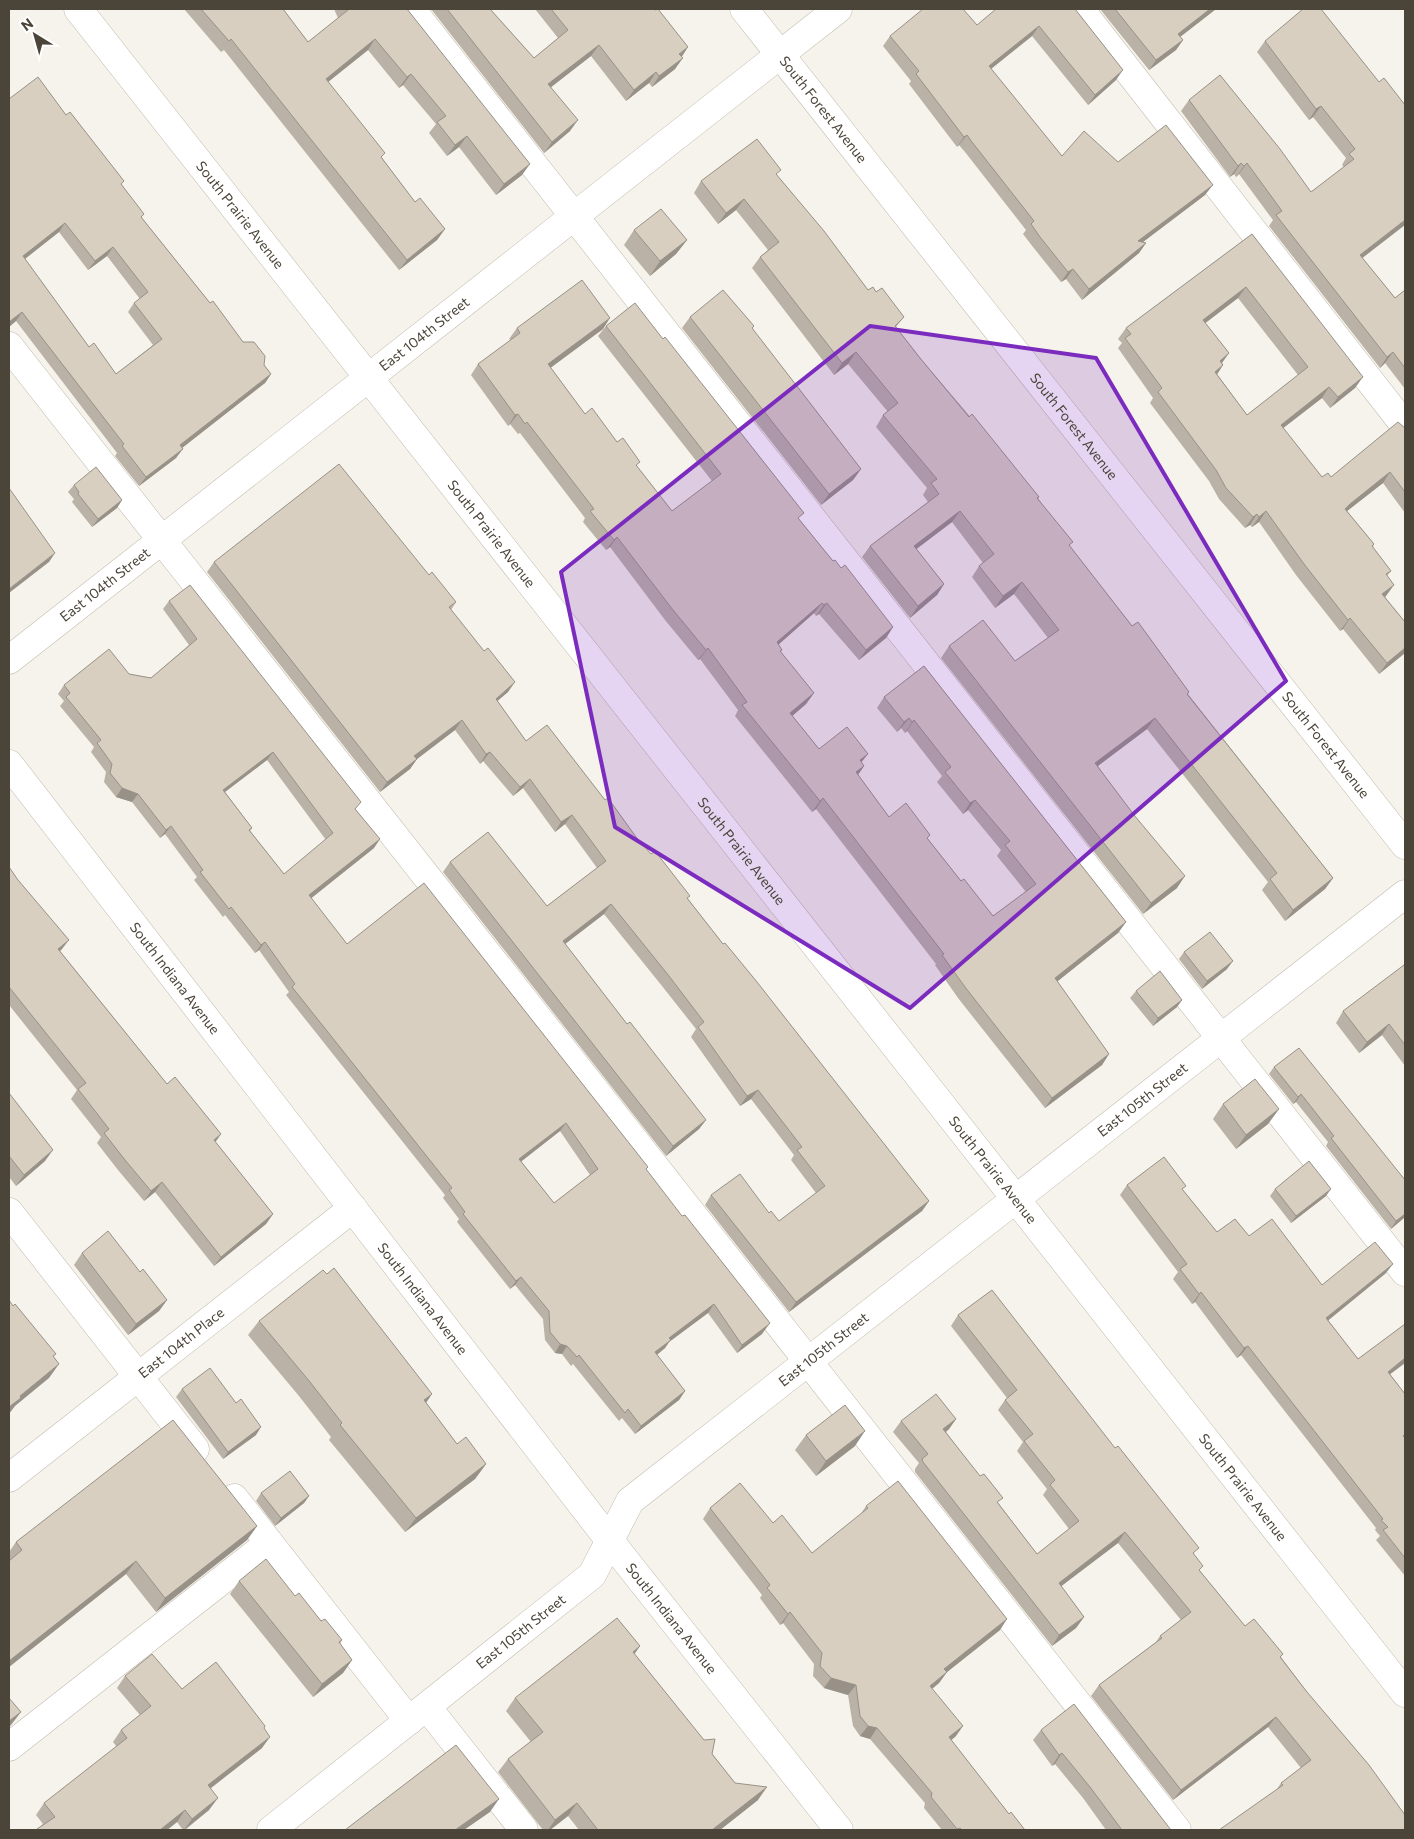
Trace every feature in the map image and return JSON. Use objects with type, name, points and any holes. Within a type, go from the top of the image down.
[{"type":"street","name":"South Prairie Avenue","points":[[78,9],[1405,1693]]},
{"type":"street","points":[[411,9],[1405,1272]]},
{"type":"street","name":"South Forest Avenue","points":[[744,9],[1405,845]]},
{"type":"street","name":"East 104th Street","points":[[9,660],[838,9]]},
{"type":"street","points":[[1080,9],[1405,426]]},
{"type":"street","points":[[9,346],[1177,1830]]},
{"type":"street","name":"South Indiana Avenue","points":[[9,764],[610,1541],[839,1830]]},
{"type":"street","name":"East 105th Street","points":[[271,1830],[592,1576],[630,1501],[1405,894]]},
{"type":"street","name":"East 104th Place","points":[[9,1478],[353,1208]]},
{"type":"street","points":[[11,1220],[138,1376],[269,1543],[418,1714],[524,1830]]},
{"type":"street","points":[[9,1748],[269,1543]]},
{"type":"highlighted area","points":[[870,326],[1096,358],[1286,681],[910,1008],[615,827],[561,572]]},
{"type":"building","points":[[201,9],[283,9],[308,42],[347,9],[407,9],[530,164],[504,184],[467,136],[455,145],[437,122],[446,116],[411,74],[407,77],[375,39],[326,79],[385,153],[381,157],[415,202],[420,198],[445,229],[407,260],[231,39],[229,41]]},
{"type":"building","points":[[447,9],[490,9],[534,58],[568,30],[551,9],[658,9],[688,47],[679,54],[683,58],[659,76],[656,72],[634,90],[599,45],[548,84],[578,120],[552,142]]},
{"type":"building","points":[[923,9],[963,9],[977,25],[996,9],[1075,9],[1123,70],[1095,95],[1039,26],[989,66],[1062,156],[1084,131],[1118,162],[1166,125],[1213,185],[1138,241],[1146,243],[1089,289],[1073,269],[1068,272],[1040,237],[1031,224],[1034,221],[967,135],[964,137],[916,74],[919,71],[890,36]]},
{"type":"building","points":[[1115,9],[1210,9],[1178,34],[1183,40],[1156,60]]},
{"type":"building","points":[[1303,9],[1321,9],[1379,82],[1384,78],[1405,105],[1405,220],[1360,255],[1395,298],[1405,290],[1405,368],[1393,352],[1387,357],[1276,215],[1282,211],[1247,163],[1244,166],[1241,163],[1238,166],[1189,100],[1220,75],[1280,149],[1311,192],[1354,159],[1349,154],[1355,149],[1321,106],[1316,109],[1265,41]]},
{"type":"building","points":[[38,77],[66,115],[70,112],[124,181],[121,184],[144,214],[141,217],[210,303],[213,301],[243,342],[254,342],[265,356],[264,365],[271,374],[180,445],[183,449],[146,477],[122,446],[124,444],[22,312],[9,322],[9,99]],"holes":[[[65,223],[95,261],[113,247],[148,292],[134,303],[162,339],[116,374],[94,343],[89,347],[23,256]]]},
{"type":"building","points":[[757,139],[781,170],[776,174],[824,231],[868,290],[873,287],[876,292],[882,288],[904,317],[895,326],[969,417],[972,414],[1039,497],[1037,498],[1073,542],[1069,545],[1132,626],[1138,622],[1189,692],[1187,694],[1333,878],[1293,910],[1270,879],[1277,873],[1155,718],[1095,763],[1134,815],[1185,876],[1151,903],[949,646],[983,620],[1015,661],[1059,630],[1022,582],[1003,596],[979,566],[994,554],[960,511],[914,546],[944,584],[918,606],[870,546],[939,494],[931,483],[937,479],[883,415],[898,403],[856,352],[842,363],[760,257],[779,242],[744,199],[726,213],[701,181]]},
{"type":"building","points":[[661,209],[687,240],[660,261],[634,230]]},
{"type":"building","points":[[1252,234],[1363,377],[1338,397],[1329,387],[1281,425],[1322,477],[1328,473],[1331,477],[1398,422],[1405,428],[1405,492],[1390,472],[1345,509],[1374,544],[1372,546],[1391,571],[1386,574],[1394,585],[1382,594],[1405,622],[1405,648],[1387,663],[1350,618],[1348,620],[1266,511],[1259,517],[1257,514],[1253,517],[1226,488],[1216,470],[1158,392],[1162,388],[1125,338],[1131,334],[1126,328]],"holes":[[[1246,287],[1308,367],[1247,415],[1215,372],[1223,365],[1220,361],[1229,353],[1203,320]]]},
{"type":"building","points":[[582,280],[610,318],[548,364],[585,414],[592,408],[617,442],[623,438],[640,462],[636,465],[672,511],[721,474],[606,326],[635,303],[663,339],[665,337],[804,513],[798,518],[833,561],[835,560],[841,568],[845,565],[893,627],[866,650],[827,603],[824,605],[822,603],[777,642],[782,650],[780,651],[814,693],[790,713],[819,749],[847,727],[868,754],[860,760],[864,766],[856,772],[889,817],[906,803],[930,835],[927,838],[961,881],[964,879],[993,916],[1036,884],[1005,845],[1010,841],[975,800],[970,803],[945,772],[951,767],[914,720],[912,722],[909,718],[904,722],[884,697],[924,666],[1126,922],[1055,978],[1109,1054],[1052,1098],[965,987],[942,955],[944,954],[823,798],[820,801],[742,705],[747,702],[708,648],[706,650],[673,610],[617,537],[614,540],[590,511],[594,509],[527,422],[525,424],[518,414],[515,415],[478,364],[520,333],[517,328]]},
{"type":"building","points":[[723,290],[754,326],[752,328],[861,469],[829,494],[690,317]]},
{"type":"building","points":[[339,464],[429,575],[432,572],[456,602],[449,607],[484,651],[488,648],[515,682],[496,699],[526,741],[547,725],[605,800],[608,798],[636,837],[651,854],[655,851],[690,896],[687,898],[723,944],[725,943],[757,982],[929,1201],[796,1302],[711,1195],[740,1174],[769,1213],[771,1211],[779,1221],[825,1186],[797,1150],[802,1147],[758,1090],[747,1096],[698,1027],[704,1022],[669,976],[611,904],[563,941],[627,1024],[630,1022],[706,1120],[673,1146],[450,862],[488,832],[547,906],[606,861],[572,815],[561,822],[530,779],[520,787],[490,752],[486,754],[462,720],[414,756],[417,759],[387,782],[214,562]]},
{"type":"building","points":[[96,467],[122,500],[98,519],[78,494],[79,492],[74,485]]},
{"type":"building","points":[[9,488],[55,553],[9,589]]},
{"type":"building","points":[[190,585],[361,802],[355,809],[380,839],[309,895],[347,944],[424,883],[648,1167],[646,1169],[682,1216],[685,1215],[770,1323],[742,1345],[714,1304],[669,1338],[671,1340],[655,1352],[685,1391],[641,1426],[628,1409],[625,1413],[579,1355],[577,1357],[567,1346],[560,1344],[550,1332],[549,1311],[521,1277],[516,1281],[463,1214],[465,1212],[449,1190],[452,1188],[292,987],[295,984],[265,942],[261,945],[200,872],[203,870],[171,826],[166,830],[138,794],[122,788],[110,773],[112,764],[97,743],[101,740],[66,697],[70,693],[64,685],[109,649],[129,674],[151,678],[197,639],[169,601]],"holes":[[[273,752],[333,833],[284,874],[249,830],[252,828],[223,790]],[[566,1123],[598,1169],[554,1203],[519,1159]]]},
{"type":"building","points":[[9,867],[69,940],[58,949],[167,1084],[175,1077],[221,1134],[214,1140],[273,1214],[221,1257],[162,1182],[151,1191],[125,1160],[104,1133],[109,1129],[78,1089],[86,1083],[9,987]]},
{"type":"building","points":[[1210,932],[1233,961],[1207,981],[1184,952]]},
{"type":"building","points":[[1404,965],[1405,1045],[1389,1024],[1367,1042],[1343,1011]]},
{"type":"building","points":[[1160,971],[1182,1000],[1158,1018],[1136,991]]},
{"type":"building","points":[[1299,1048],[1405,1180],[1405,1214],[1396,1221],[1331,1138],[1334,1136],[1301,1094],[1298,1097],[1274,1067]]},
{"type":"building","points":[[1255,1079],[1279,1109],[1246,1135],[1223,1104]]},
{"type":"building","points":[[9,1093],[53,1150],[24,1175],[9,1156]]},
{"type":"building","points":[[1164,1157],[1186,1186],[1182,1189],[1217,1232],[1235,1219],[1249,1236],[1272,1219],[1322,1285],[1375,1242],[1393,1264],[1326,1318],[1358,1359],[1405,1324],[1405,1358],[1388,1372],[1405,1394],[1405,1434],[1403,1436],[1405,1438],[1405,1558],[1383,1530],[1388,1527],[1381,1520],[1383,1519],[1248,1346],[1244,1348],[1201,1292],[1199,1294],[1180,1269],[1187,1264],[1127,1185]]},
{"type":"building","points":[[1309,1161],[1331,1189],[1296,1216],[1275,1189]]},
{"type":"building","points":[[108,1231],[140,1272],[143,1269],[167,1300],[136,1324],[82,1253]]},
{"type":"building","points":[[334,1268],[432,1394],[424,1400],[457,1444],[466,1437],[486,1464],[416,1518],[340,1425],[342,1423],[310,1382],[259,1321],[323,1270],[327,1274]]},
{"type":"building","points":[[992,1290],[1115,1448],[1118,1446],[1199,1548],[1193,1553],[1203,1566],[1199,1570],[1245,1626],[1254,1619],[1283,1654],[1280,1657],[1307,1692],[1369,1765],[1405,1815],[1405,1830],[1219,1830],[1283,1785],[1281,1783],[1311,1760],[1276,1717],[1181,1790],[1099,1685],[1162,1638],[1160,1636],[1191,1612],[1125,1532],[1059,1583],[1084,1617],[1059,1635],[923,1462],[922,1459],[928,1454],[901,1421],[936,1394],[956,1419],[943,1429],[980,1476],[984,1474],[1003,1498],[997,1502],[1037,1554],[1079,1521],[1050,1485],[1055,1480],[1024,1441],[1033,1434],[1005,1400],[1017,1390],[958,1315]]},
{"type":"building","points":[[9,1300],[13,1306],[15,1304],[56,1354],[53,1356],[59,1364],[9,1407]]},
{"type":"building","points":[[210,1368],[236,1403],[241,1399],[261,1427],[228,1452],[182,1389]]},
{"type":"building","points":[[845,1405],[865,1431],[826,1461],[806,1435]]},
{"type":"building","points":[[173,1420],[257,1526],[165,1598],[136,1561],[9,1661],[9,1561],[22,1550],[16,1542]]},
{"type":"building","points":[[290,1471],[309,1496],[281,1518],[261,1493]]},
{"type":"building","points":[[898,1481],[1007,1619],[944,1669],[947,1672],[930,1686],[963,1726],[949,1737],[1009,1814],[1011,1812],[1025,1830],[957,1829],[931,1797],[932,1793],[877,1728],[868,1726],[860,1716],[856,1685],[831,1678],[820,1666],[822,1653],[790,1612],[788,1614],[767,1588],[770,1585],[710,1508],[740,1483],[773,1523],[782,1515],[812,1553]]},
{"type":"building","points":[[266,1559],[295,1596],[299,1593],[321,1621],[325,1619],[342,1640],[339,1642],[352,1660],[322,1684],[239,1581]]},
{"type":"building","points":[[617,1618],[640,1646],[633,1652],[704,1740],[715,1739],[712,1754],[735,1783],[767,1787],[712,1830],[598,1830],[577,1803],[555,1820],[508,1759],[543,1732],[515,1698]]},
{"type":"building","points":[[152,1654],[182,1689],[216,1662],[265,1726],[264,1728],[270,1737],[208,1785],[218,1798],[192,1819],[185,1810],[160,1830],[38,1830],[55,1817],[44,1803],[127,1738],[121,1730],[151,1706],[125,1676]]},
{"type":"building","points":[[9,1698],[21,1712],[9,1721]]},
{"type":"building","points":[[1074,1704],[1171,1830],[1122,1830],[1062,1753],[1059,1755],[1041,1730]]},
{"type":"building","points":[[456,1745],[499,1799],[455,1830],[345,1830]]}]
